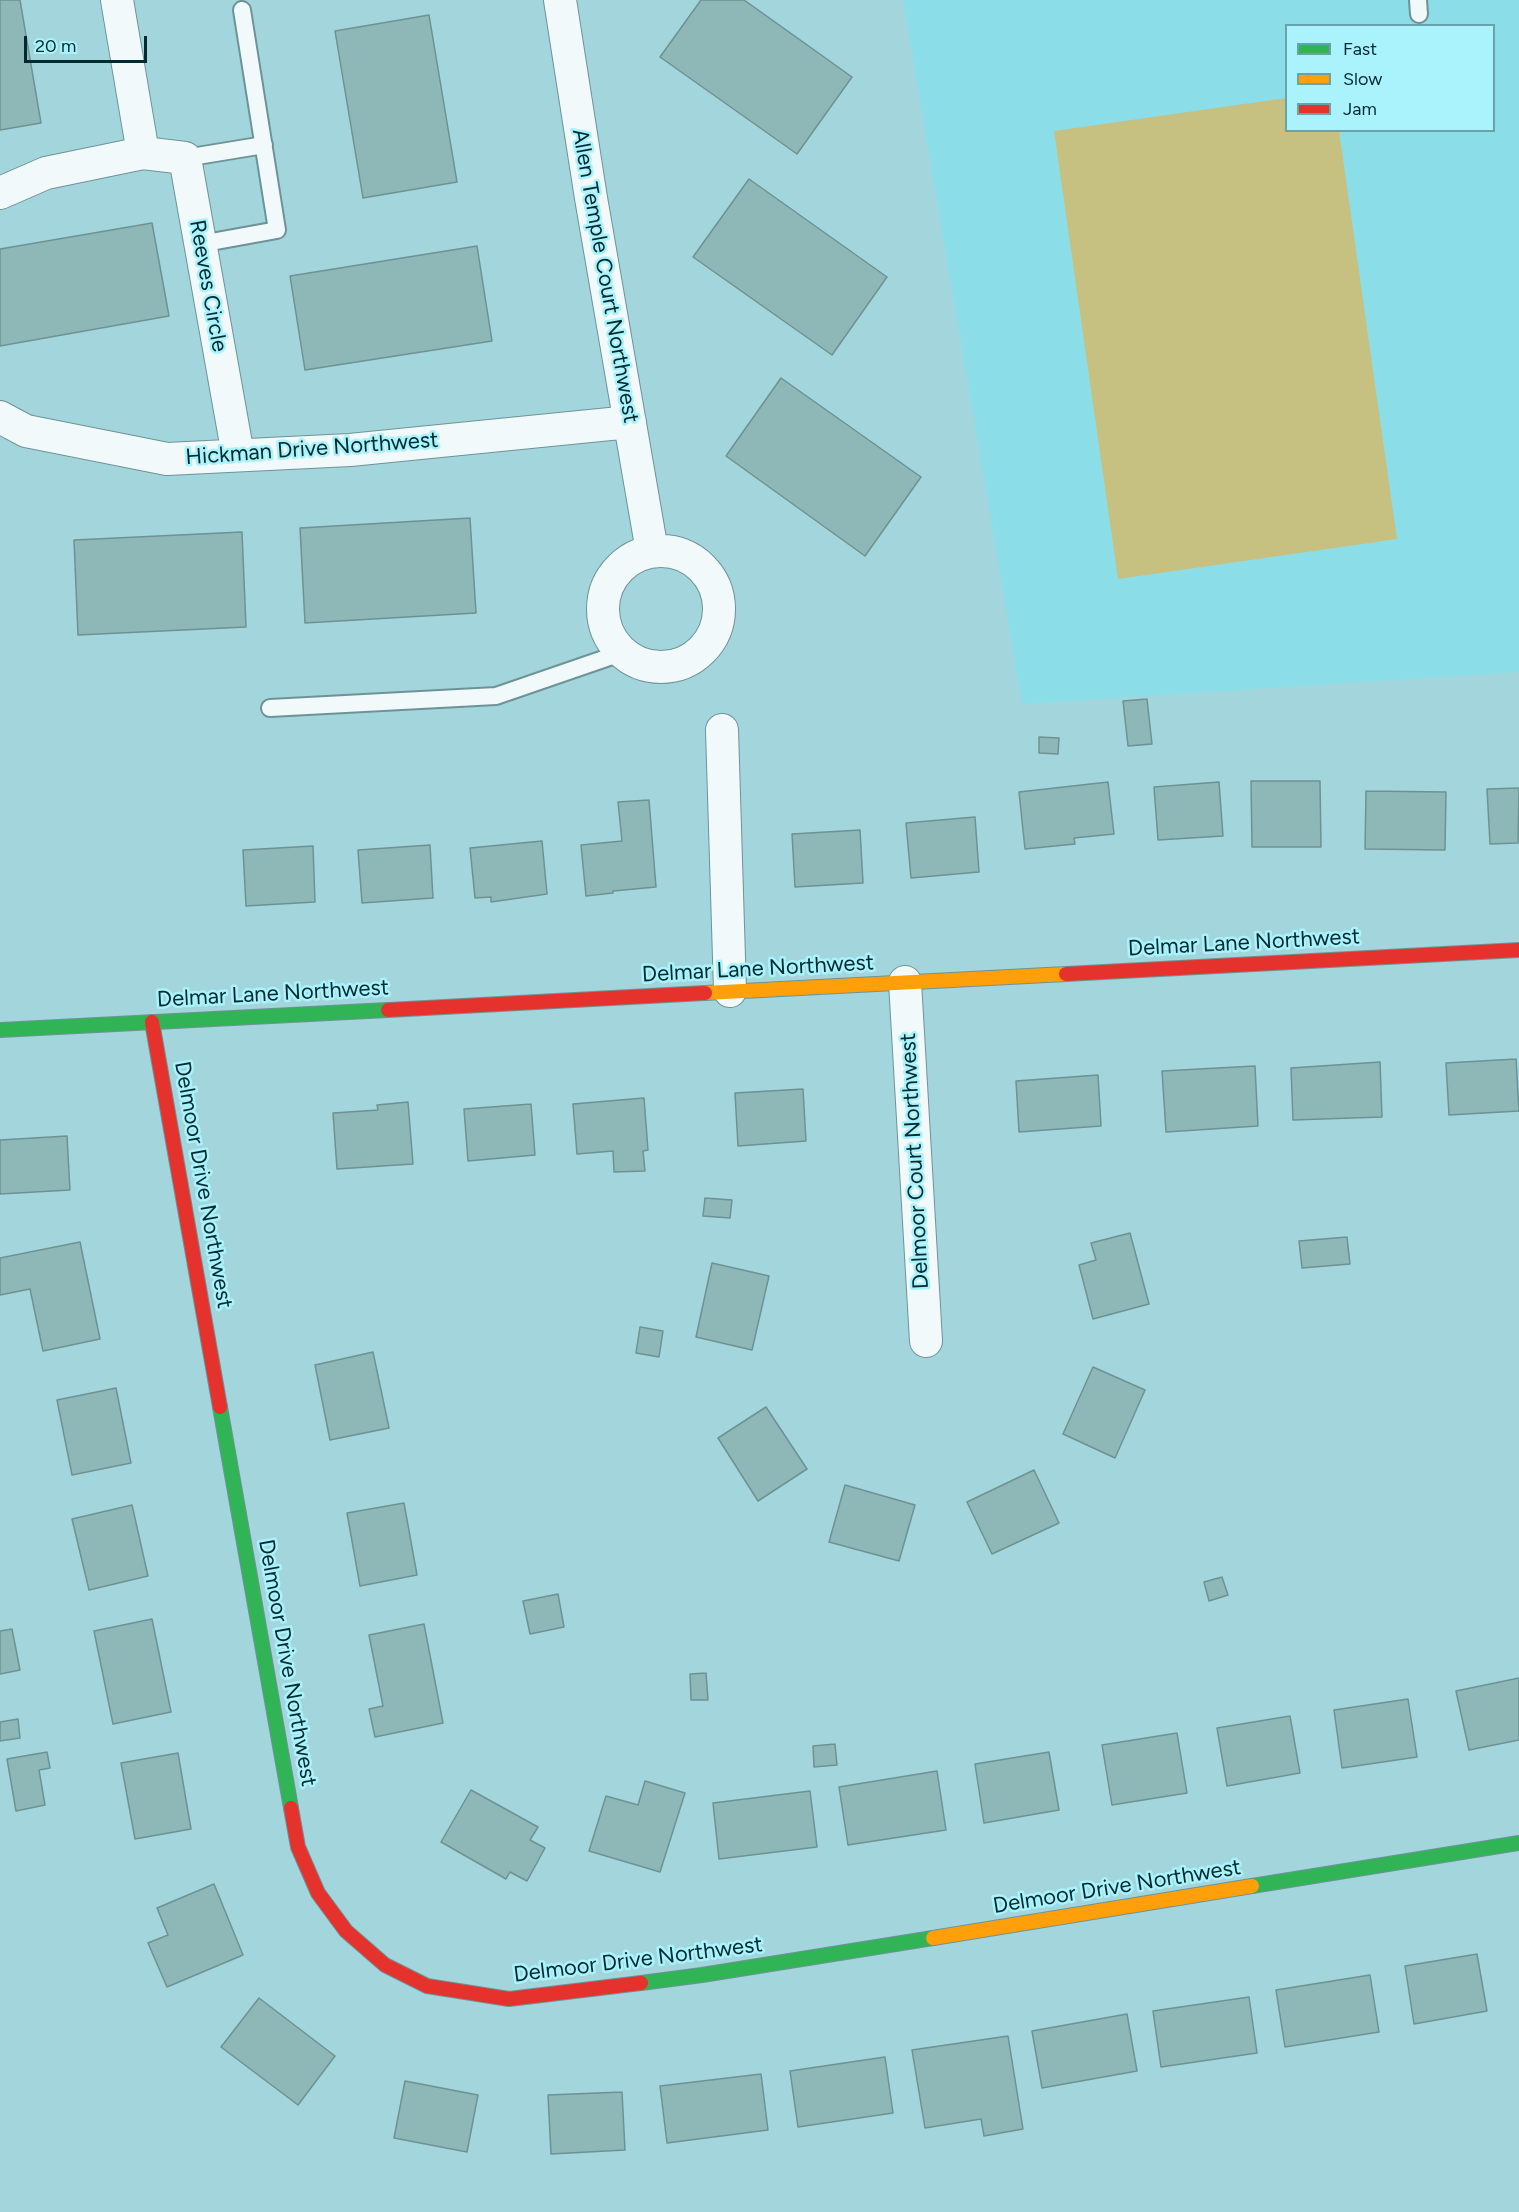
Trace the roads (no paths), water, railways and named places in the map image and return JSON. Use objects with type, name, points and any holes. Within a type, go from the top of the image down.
[{"type":"street","points":[[117,0],[143,153]]},
{"type":"street","name":"Allen Temple Court Northwest","points":[[560,0],[591,198],[652,551]]},
{"type":"street","points":[[0,193],[46,173],[143,153],[185,158]]},
{"type":"street","name":"Reeves Circle","points":[[185,158],[238,455]]},
{"type":"street","name":"Hickman Drive Northwest","points":[[0,417],[26,431],[167,459],[350,450],[630,422]]},
{"type":"street","points":[[652,551],[670,551],[688,557],[703,568],[714,584],[719,602],[718,622],[711,640],[696,655],[679,665],[659,668],[638,663],[621,653],[609,637],[603,619],[602,600],[608,583],[618,568],[634,557],[652,551]]},
{"type":"street","points":[[722,730],[730,991]]},
{"type":"street","name":"Delmar Lane Northwest","points":[[0,1030],[1519,950]]},
{"type":"street","name":"Delmoor Court Northwest","points":[[905,982],[926,1341]]},
{"type":"street","name":"Delmoor Drive Northwest","points":[[152,1022],[298,1847],[318,1893],[346,1931],[385,1965],[427,1986],[509,1999],[714,1973],[1519,1844]]},
{"type":"lane","points":[[200,244],[278,230],[242,9]]},
{"type":"lane","points":[[185,158],[264,145]]},
{"type":"lane","points":[[270,708],[496,696],[621,653]]}]
